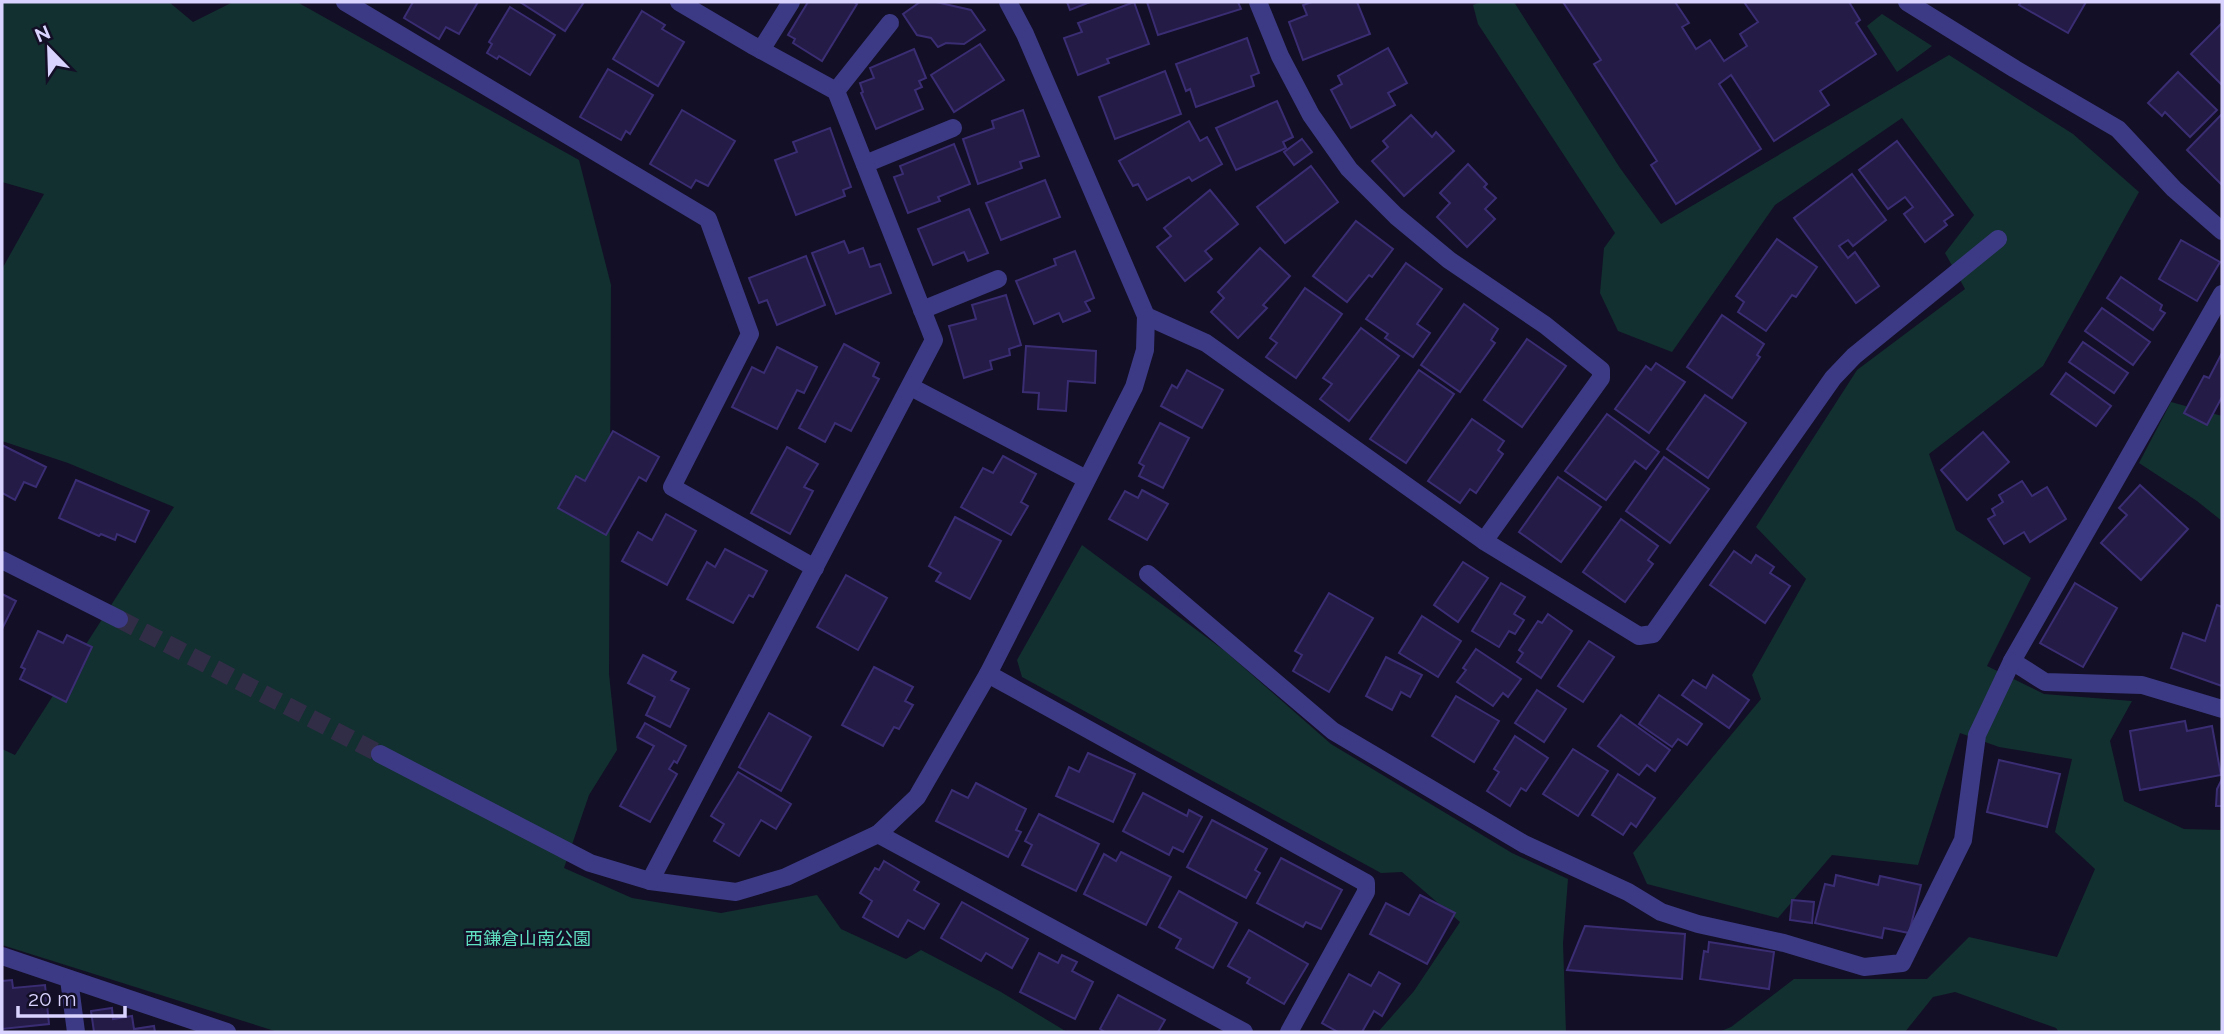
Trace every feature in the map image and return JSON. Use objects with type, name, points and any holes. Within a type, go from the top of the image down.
[{"type":"street","points":[[345,2],[708,219],[750,334],[672,487],[815,568]]},
{"type":"street","points":[[650,881],[934,340],[836,91],[679,2]]},
{"type":"street","points":[[761,50],[792,2]]},
{"type":"street","points":[[380,754],[590,863],[650,881],[736,892],[786,877],[878,834],[917,797],[988,674],[1134,387],[1145,350],[1146,316],[1025,34],[1008,2]]},
{"type":"street","points":[[1258,2],[1280,56],[1311,115],[1349,169],[1396,216],[1449,260],[1545,325],[1601,370],[1601,378],[1484,541]]},
{"type":"street","points":[[1907,2],[2118,129],[2175,190],[2222,231]]},
{"type":"street","points":[[836,91],[890,23]]},
{"type":"street","points":[[865,164],[953,128]]},
{"type":"street","points":[[1146,316],[1206,343],[1484,541],[1639,636],[1653,634],[1833,378],[1854,356],[1998,239]]},
{"type":"street","points":[[922,310],[998,279]]},
{"type":"street","points":[[1148,574],[1333,731],[1524,844],[1628,892],[1661,912],[1698,924],[1784,943],[1864,967],[1902,963],[1963,840],[1977,735],[2012,661],[2222,295]]},
{"type":"street","points":[[911,387],[1086,479]]},
{"type":"street","points":[[2,560],[119,619]]},
{"type":"street","points":[[2012,661],[2045,681],[2142,685],[2222,709]]},
{"type":"street","points":[[988,674],[1366,883],[1366,892],[1289,1032]]},
{"type":"street","points":[[878,834],[1244,1032]]},
{"type":"street","points":[[2,956],[227,1032]]},
{"type":"street","points":[[69,979],[76,1032]]},
{"type":"green space","name":"西鎌倉山南公園","points":[[2,2],[169,2],[193,22],[233,2],[297,2],[579,160],[611,285],[609,674],[617,750],[589,795],[564,868],[632,898],[721,913],[817,895],[841,929],[906,959],[921,950],[1001,992],[1067,1032],[278,1032],[2,945],[2,749],[15,755],[174,507],[68,463],[2,441],[2,269],[44,194],[2,182]]},
{"type":"green space","points":[[1481,2],[1514,2],[1620,168],[1661,224],[1949,55],[2073,134],[2139,192],[2043,366],[1929,454],[1956,530],[2031,578],[1987,666],[2044,694],[2132,701],[2110,741],[2124,801],[2184,829],[2222,830],[2222,1032],[2059,1032],[2056,1028],[1955,992],[1933,997],[1905,1032],[1719,1032],[1731,1027],[1794,979],[1927,979],[1969,937],[2057,957],[2095,869],[2055,832],[2072,759],[1999,747],[1960,733],[1918,865],[1832,855],[1778,918],[1647,884],[1633,853],[1761,699],[1752,675],[1806,579],[1756,527],[1857,370],[1965,289],[1945,253],[1974,215],[1902,118],[1775,205],[1672,352],[1618,331],[1600,293],[1604,248],[1615,233],[1478,24],[1473,5]]},
{"type":"green space","points":[[1882,14],[1932,46],[1897,72],[1867,26]]},
{"type":"green space","points":[[2171,402],[2222,416],[2222,521],[2139,463]]},
{"type":"green space","points":[[1082,545],[1225,651],[1331,744],[1512,853],[1568,879],[1563,943],[1566,1032],[1378,1032],[1414,991],[1460,922],[1402,872],[1381,873],[1022,677],[1017,660]]},
{"type":"building","points":[[413,2],[478,2],[459,34],[446,27],[439,39],[404,18]]},
{"type":"building","points":[[520,2],[584,2],[565,31]]},
{"type":"building","points":[[808,2],[857,4],[822,61],[793,43],[795,39],[788,35]]},
{"type":"building","points":[[920,2],[936,2],[971,10],[985,30],[964,44],[946,43],[938,47],[931,38],[917,35],[903,14]]},
{"type":"building","points":[[1067,2],[1090,2],[1070,10]]},
{"type":"building","points":[[1134,2],[1149,44],[1107,59],[1109,63],[1078,75],[1064,38],[1082,32],[1078,23]]},
{"type":"building","points":[[1147,2],[1238,2],[1241,9],[1158,35]]},
{"type":"building","points":[[1312,2],[1357,2],[1370,34],[1303,60],[1289,22],[1307,15],[1303,5]]},
{"type":"building","points":[[1563,2],[1675,2],[1689,23],[1682,27],[1696,49],[1710,40],[1724,61],[1747,46],[1740,34],[1758,22],[1744,2],[1849,2],[1860,20],[1856,23],[1876,54],[1820,91],[1829,105],[1774,141],[1731,75],[1719,84],[1761,149],[1676,204],[1651,165],[1657,161],[1594,64],[1601,60]]},
{"type":"building","points":[[2021,2],[2086,2],[2068,33],[2019,5]]},
{"type":"building","points":[[510,7],[555,35],[530,75],[499,56],[497,59],[487,53],[492,44],[489,42]]},
{"type":"building","points":[[642,11],[665,25],[662,29],[684,42],[658,86],[613,59]]},
{"type":"building","points":[[2222,23],[2222,85],[2191,54]]},
{"type":"building","points":[[1247,38],[1259,73],[1251,76],[1254,86],[1196,107],[1190,89],[1186,91],[1176,64]]},
{"type":"building","points":[[980,44],[1004,80],[954,112],[931,75]]},
{"type":"building","points":[[1388,48],[1407,83],[1388,93],[1395,105],[1351,128],[1331,90],[1342,84],[1338,76]]},
{"type":"building","points":[[914,49],[926,78],[919,81],[922,87],[915,90],[923,109],[876,129],[861,93],[860,83],[874,78],[870,68]]},
{"type":"building","points":[[608,69],[653,95],[630,134],[626,131],[621,140],[580,117]]},
{"type":"building","points":[[1165,71],[1181,114],[1115,139],[1099,97]]},
{"type":"building","points":[[2178,72],[2217,110],[2190,137],[2165,112],[2162,116],[2148,103]]},
{"type":"building","points":[[1277,101],[1293,137],[1283,142],[1286,148],[1236,170],[1216,128]]},
{"type":"building","points":[[682,110],[735,141],[708,186],[696,180],[691,188],[650,164]]},
{"type":"building","points":[[1023,110],[1039,156],[1020,162],[1022,168],[978,184],[963,139],[994,128],[992,121]]},
{"type":"building","points":[[2222,114],[2222,185],[2187,150]]},
{"type":"building","points":[[1411,115],[1432,137],[1436,132],[1454,151],[1404,196],[1372,161],[1388,147],[1383,141]]},
{"type":"building","points":[[1189,121],[1200,141],[1207,137],[1222,164],[1192,181],[1189,177],[1147,200],[1138,184],[1133,186],[1119,161]]},
{"type":"building","points":[[830,128],[851,187],[843,190],[845,196],[796,215],[775,160],[797,152],[793,142]]},
{"type":"building","points":[[1302,139],[1312,152],[1294,165],[1284,152]]},
{"type":"building","points":[[1897,141],[1953,215],[1944,221],[1947,225],[1925,242],[1904,214],[1913,207],[1905,197],[1888,209],[1859,170]]},
{"type":"building","points":[[954,144],[970,184],[938,197],[940,201],[908,213],[894,177],[903,174],[900,166]]},
{"type":"building","points":[[1468,164],[1487,184],[1484,187],[1496,198],[1485,209],[1495,219],[1467,247],[1437,217],[1450,203],[1440,193]]},
{"type":"building","points":[[1311,166],[1338,202],[1285,243],[1257,207]]},
{"type":"building","points":[[1852,174],[1886,220],[1853,246],[1848,240],[1839,246],[1848,258],[1855,252],[1879,286],[1856,303],[1794,218]]},
{"type":"building","points":[[1045,180],[1060,217],[1001,240],[986,203]]},
{"type":"building","points":[[1210,190],[1238,224],[1205,251],[1212,259],[1185,281],[1157,247],[1171,236],[1164,228]]},
{"type":"building","points":[[969,209],[988,253],[968,261],[964,252],[933,265],[918,229]]},
{"type":"building","points":[[1356,221],[1393,249],[1372,277],[1369,275],[1347,302],[1313,276]]},
{"type":"building","points":[[1777,239],[1817,267],[1796,297],[1792,295],[1766,331],[1738,312],[1744,302],[1736,296]]},
{"type":"building","points":[[2181,240],[2220,262],[2197,301],[2159,279]]},
{"type":"building","points":[[844,241],[849,253],[863,248],[870,267],[880,264],[891,293],[836,314],[812,253]]},
{"type":"building","points":[[1260,248],[1290,276],[1263,305],[1267,308],[1238,338],[1211,312],[1224,298],[1218,292]]},
{"type":"building","points":[[1075,251],[1094,298],[1085,302],[1090,311],[1063,322],[1059,313],[1034,324],[1016,281],[1056,265],[1054,259]]},
{"type":"building","points":[[806,256],[825,305],[777,325],[767,300],[759,303],[749,278]]},
{"type":"building","points":[[1406,263],[1442,289],[1417,324],[1430,333],[1413,357],[1385,338],[1388,334],[1366,319]]},
{"type":"building","points":[[2121,277],[2162,305],[2160,310],[2165,313],[2153,330],[2107,298]]},
{"type":"building","points":[[1305,288],[1342,314],[1296,378],[1266,357],[1277,343],[1270,338]]},
{"type":"building","points":[[1006,295],[1021,345],[1009,349],[1010,355],[990,361],[992,369],[964,378],[949,326],[976,319],[972,305]]},
{"type":"building","points":[[1464,304],[1498,329],[1491,340],[1495,343],[1460,392],[1421,365]]},
{"type":"building","points":[[2102,308],[2150,342],[2133,365],[2085,331]]},
{"type":"building","points":[[1722,315],[1764,344],[1757,355],[1760,357],[1732,398],[1687,367]]},
{"type":"building","points":[[1361,328],[1399,356],[1349,421],[1320,399],[1332,384],[1323,378]]},
{"type":"building","points":[[1527,339],[1566,366],[1522,427],[1484,400]]},
{"type":"building","points":[[2083,342],[2128,373],[2114,393],[2069,362]]},
{"type":"building","points":[[844,344],[879,363],[873,376],[879,379],[851,431],[835,423],[825,442],[799,428]]},
{"type":"building","points":[[1026,346],[1096,351],[1095,383],[1068,381],[1066,411],[1038,409],[1039,393],[1023,392]]},
{"type":"building","points":[[777,347],[817,367],[804,393],[797,390],[777,429],[732,407],[752,367],[764,373]]},
{"type":"building","points":[[2222,353],[2222,397],[2207,425],[2184,413],[2204,376],[2209,378]]},
{"type":"building","points":[[1656,363],[1685,382],[1649,433],[1615,409],[1646,366],[1651,370]]},
{"type":"building","points":[[1187,370],[1223,390],[1202,428],[1161,406],[1172,385],[1177,388]]},
{"type":"building","points":[[1419,370],[1454,394],[1406,463],[1370,439]]},
{"type":"building","points":[[2066,373],[2111,406],[2096,426],[2051,394]]},
{"type":"building","points":[[1705,395],[1746,423],[1708,478],[1667,449]]},
{"type":"building","points":[[1607,414],[1659,452],[1646,469],[1635,461],[1606,500],[1565,471]]},
{"type":"building","points":[[1472,419],[1504,441],[1498,450],[1503,454],[1476,493],[1470,489],[1460,503],[1428,481]]},
{"type":"building","points":[[1160,423],[1189,438],[1163,488],[1139,476],[1144,466],[1139,463]]},
{"type":"building","points":[[613,431],[659,457],[646,481],[639,477],[606,535],[558,508],[576,476],[585,481]]},
{"type":"building","points":[[1983,432],[2009,462],[1967,500],[1941,470]]},
{"type":"building","points":[[2,445],[46,467],[36,487],[24,482],[15,500],[2,493]]},
{"type":"building","points":[[787,447],[818,464],[804,487],[813,491],[790,534],[751,513]]},
{"type":"building","points":[[1003,456],[1036,474],[1021,502],[1028,506],[1011,535],[961,507],[983,468],[993,473]]},
{"type":"building","points":[[1664,457],[1709,489],[1670,543],[1626,511]]},
{"type":"building","points":[[1558,477],[1601,507],[1561,562],[1519,532]]},
{"type":"building","points":[[76,480],[149,511],[135,542],[117,534],[115,540],[101,534],[99,536],[59,518]]},
{"type":"building","points":[[2022,481],[2032,496],[2047,487],[2066,519],[2030,542],[2024,532],[2004,544],[1988,519],[1995,515],[1992,509],[2003,502],[1999,495]]},
{"type":"building","points":[[2140,485],[2188,529],[2141,580],[2101,543],[2127,515],[2119,508]]},
{"type":"building","points":[[1142,490],[1168,504],[1147,540],[1109,519],[1125,491],[1138,498]]},
{"type":"building","points":[[666,514],[696,531],[667,585],[622,561],[638,532],[652,540]]},
{"type":"building","points":[[955,517],[1001,541],[970,599],[936,581],[941,573],[929,566]]},
{"type":"building","points":[[1621,519],[1658,546],[1648,560],[1653,564],[1625,602],[1583,572]]},
{"type":"building","points":[[725,549],[767,571],[753,597],[749,595],[733,623],[687,599],[707,562],[715,567]]},
{"type":"building","points":[[1734,551],[1751,563],[1756,555],[1774,567],[1770,573],[1790,586],[1765,623],[1710,585]]},
{"type":"building","points":[[1463,562],[1488,578],[1458,622],[1434,605]]},
{"type":"building","points":[[846,575],[887,598],[858,650],[817,627]]},
{"type":"building","points":[[1501,583],[1525,597],[1514,614],[1524,620],[1515,634],[1509,631],[1499,647],[1472,631]]},
{"type":"building","points":[[2075,583],[2117,608],[2083,667],[2040,643]]},
{"type":"building","points":[[1329,593],[1373,618],[1329,692],[1293,671],[1302,655],[1295,651]]},
{"type":"building","points":[[2,594],[16,601],[2,629]]},
{"type":"building","points":[[2217,605],[2222,607],[2222,686],[2171,668],[2183,633],[2205,641]]},
{"type":"building","points":[[1548,614],[1572,631],[1541,678],[1517,662],[1523,653],[1519,650],[1538,621],[1542,623]]},
{"type":"building","points":[[1422,616],[1461,641],[1438,677],[1399,653]]},
{"type":"building","points":[[38,631],[63,643],[67,635],[92,647],[66,702],[20,679],[25,669],[21,667]]},
{"type":"building","points":[[1589,641],[1614,657],[1583,702],[1558,686]]},
{"type":"building","points":[[1476,649],[1521,679],[1508,697],[1503,693],[1493,706],[1457,682]]},
{"type":"building","points":[[643,655],[676,672],[671,680],[689,689],[670,727],[646,715],[655,697],[628,683]]},
{"type":"building","points":[[1386,657],[1422,675],[1410,697],[1401,692],[1392,710],[1366,696]]},
{"type":"building","points":[[874,667],[913,687],[905,701],[913,705],[899,729],[894,727],[883,746],[842,725]]},
{"type":"building","points":[[1713,675],[1749,700],[1729,728],[1682,695],[1693,680],[1706,688]]},
{"type":"building","points":[[1537,690],[1566,709],[1544,742],[1515,723]]},
{"type":"building","points":[[1659,695],[1702,724],[1687,745],[1678,739],[1672,747],[1639,724]]},
{"type":"building","points":[[1456,696],[1499,721],[1474,762],[1432,736]]},
{"type":"building","points":[[769,713],[811,737],[781,791],[739,767]]},
{"type":"building","points":[[1621,715],[1670,750],[1655,771],[1647,765],[1639,775],[1598,746]]},
{"type":"building","points":[[2185,721],[2187,731],[2212,726],[2221,775],[2140,790],[2130,731]]},
{"type":"building","points":[[645,723],[686,746],[677,763],[674,761],[669,769],[677,774],[650,822],[620,806],[654,746],[637,737]]},
{"type":"building","points":[[1515,736],[1548,758],[1526,791],[1521,788],[1510,806],[1487,791],[1499,772],[1494,769]]},
{"type":"building","points":[[1573,749],[1608,771],[1578,816],[1543,794]]},
{"type":"building","points":[[1088,753],[1135,774],[1113,822],[1056,796],[1069,767],[1079,772]]},
{"type":"building","points":[[1999,760],[2060,774],[2047,827],[1987,812]]},
{"type":"building","points":[[738,772],[791,804],[776,829],[761,820],[739,856],[714,841],[724,824],[711,816]]},
{"type":"building","points":[[1618,774],[1655,798],[1636,827],[1631,823],[1623,835],[1592,815]]},
{"type":"building","points":[[2222,779],[2222,806],[2216,806],[2217,789]]},
{"type":"building","points":[[976,783],[1026,809],[1016,830],[1021,832],[1008,857],[936,821],[952,790],[968,798]]},
{"type":"building","points":[[1143,793],[1187,816],[1189,810],[1202,817],[1183,852],[1173,847],[1169,855],[1123,831]]},
{"type":"building","points":[[1039,814],[1099,844],[1076,891],[1022,865],[1032,845],[1025,841]]},
{"type":"building","points":[[1212,820],[1267,849],[1255,870],[1260,873],[1246,898],[1187,867]]},
{"type":"building","points":[[1121,852],[1171,877],[1146,925],[1084,894],[1104,854],[1116,861]]},
{"type":"building","points":[[1281,858],[1342,890],[1321,929],[1306,922],[1303,927],[1257,903]]},
{"type":"building","points":[[884,861],[919,882],[914,890],[939,904],[924,929],[908,920],[898,937],[863,917],[872,901],[860,893],[875,868],[879,870]]},
{"type":"building","points":[[1836,875],[1878,885],[1880,876],[1921,885],[1909,933],[1884,928],[1882,938],[1815,923],[1825,884],[1834,886]]},
{"type":"building","points":[[1179,891],[1237,923],[1213,968],[1176,948],[1181,939],[1159,927]]},
{"type":"building","points":[[1420,895],[1455,913],[1427,964],[1370,934],[1386,903],[1409,915]]},
{"type":"building","points":[[1792,900],[1814,902],[1812,923],[1790,920]]},
{"type":"building","points":[[962,902],[1028,939],[1012,968],[986,953],[981,961],[941,938]]},
{"type":"building","points":[[1585,926],[1685,934],[1682,979],[1567,970]]},
{"type":"building","points":[[1249,930],[1308,964],[1284,1004],[1247,983],[1250,978],[1228,966]]},
{"type":"building","points":[[1709,942],[1774,952],[1769,989],[1700,979],[1704,951],[1708,952]]},
{"type":"building","points":[[1039,953],[1058,963],[1062,955],[1077,962],[1072,971],[1093,982],[1075,1019],[1020,992]]},
{"type":"building","points":[[1379,972],[1400,984],[1382,1016],[1374,1011],[1362,1032],[1338,1032],[1322,1023],[1349,974],[1371,986]]},
{"type":"building","points":[[12,980],[13,988],[45,985],[49,1024],[2,1029],[2,981]]},
{"type":"building","points":[[1118,995],[1165,1020],[1158,1032],[1105,1032],[1100,1029]]},
{"type":"building","points":[[112,1008],[113,1019],[132,1016],[134,1029],[154,1026],[155,1032],[94,1032],[91,1011]]},
{"type":"tunnel","points":[[119,619],[380,754]]}]
